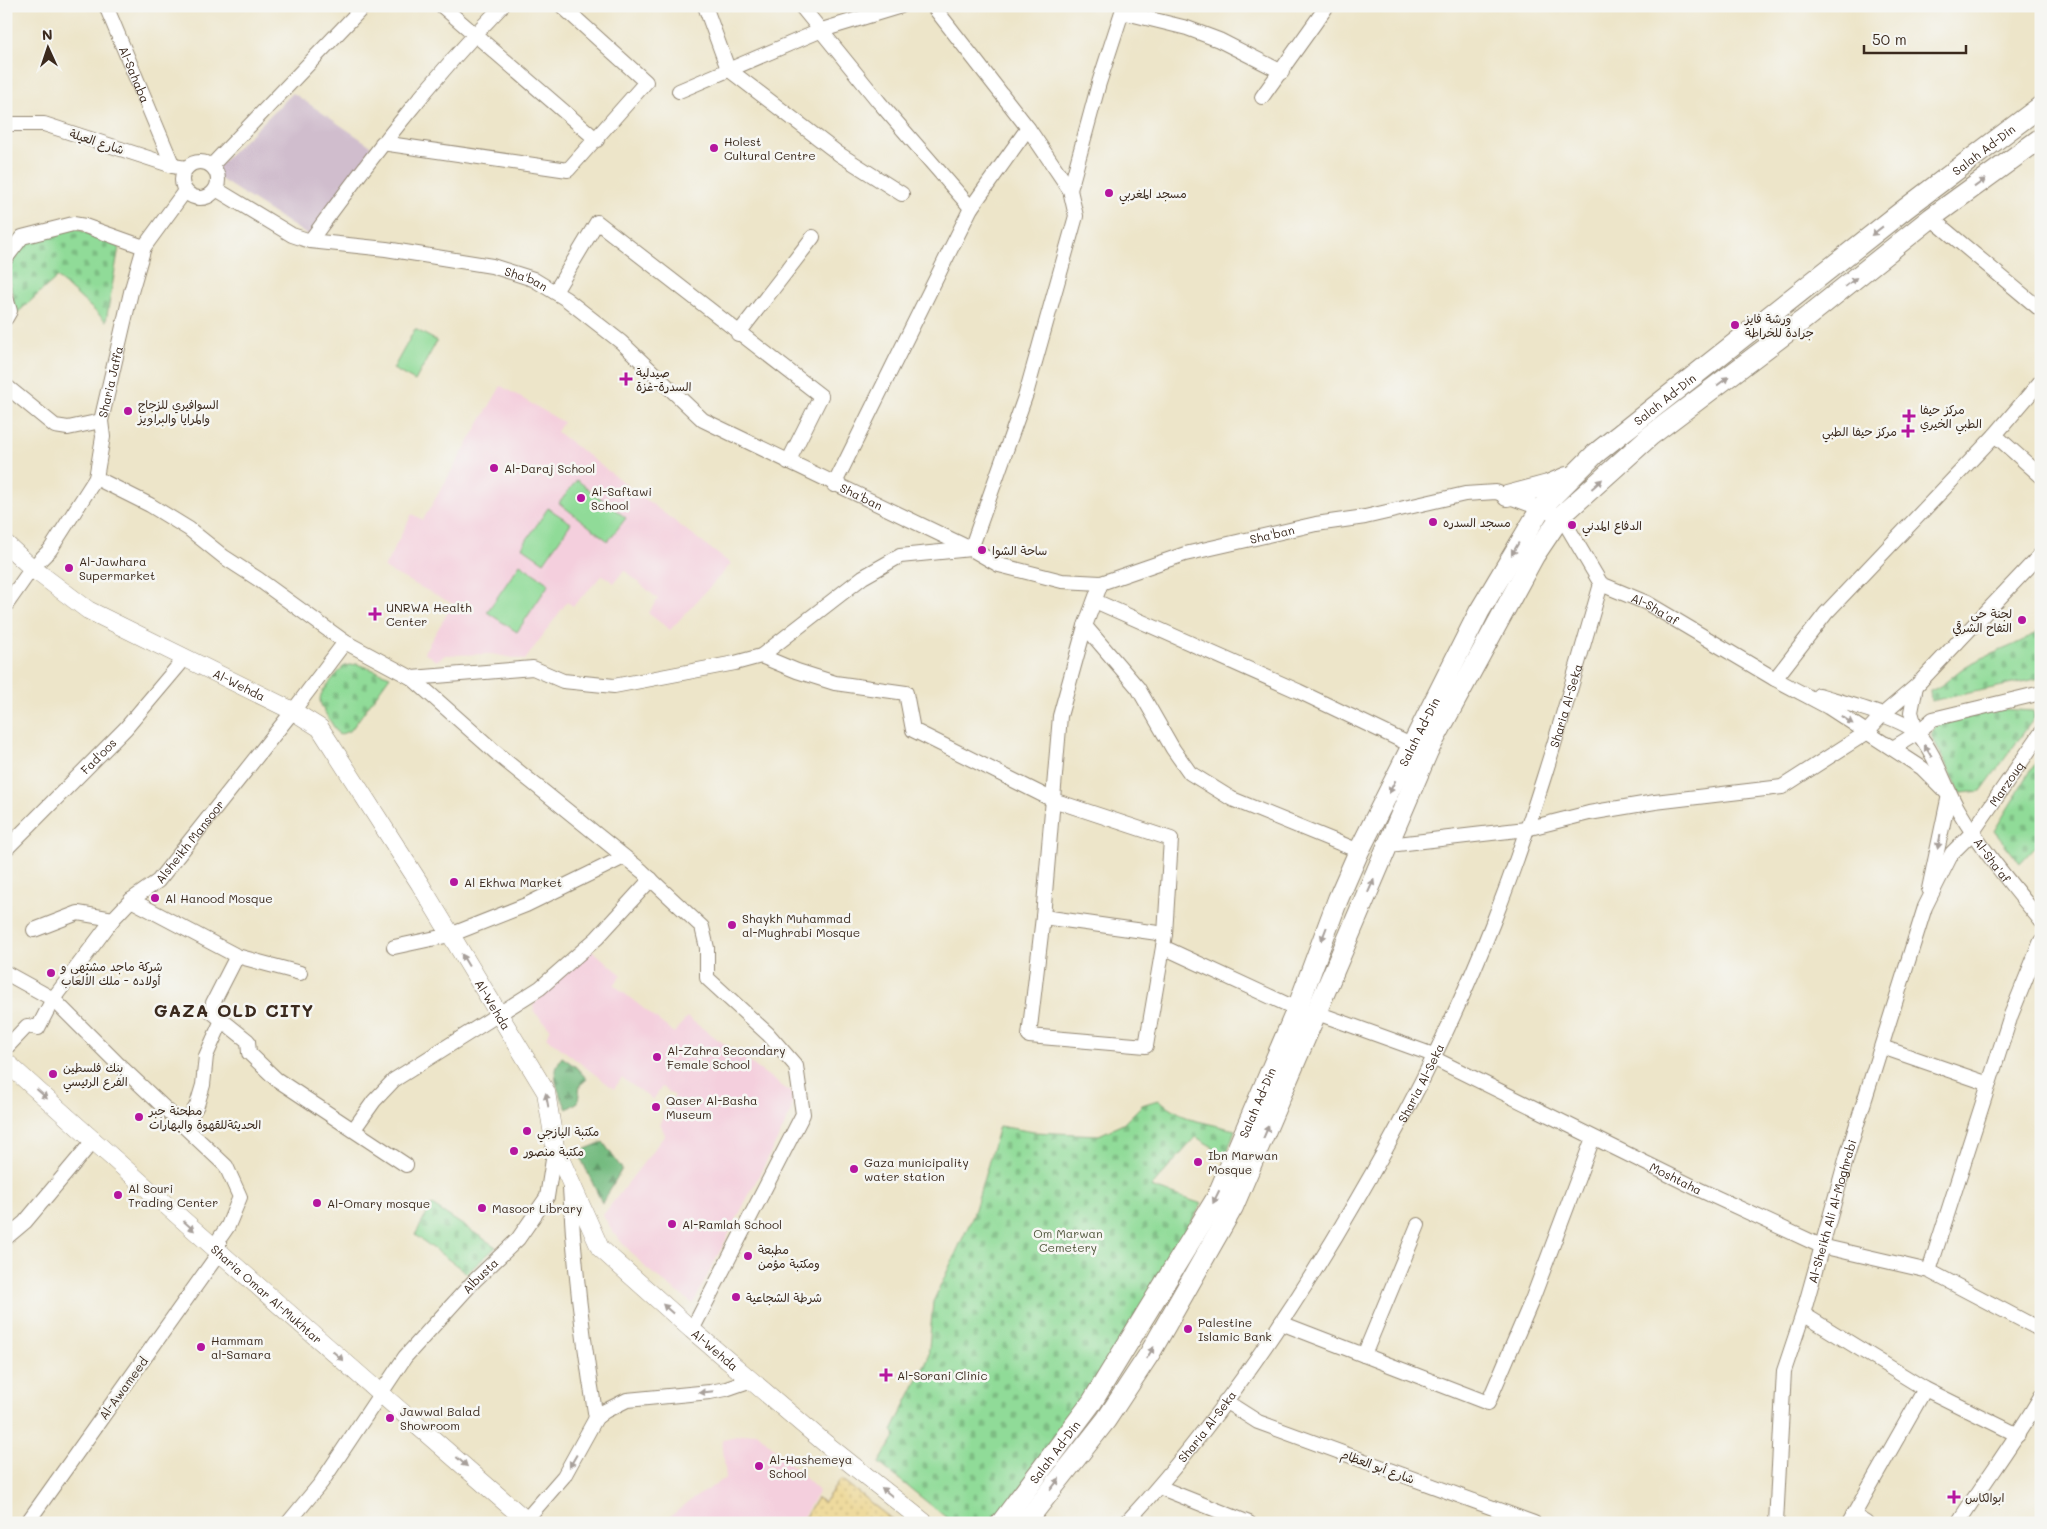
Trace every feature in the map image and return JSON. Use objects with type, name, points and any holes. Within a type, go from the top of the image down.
[{"type":"highway","name":"Salah Ad-Din","points":[[1001,1523],[1092,1402],[1216,1198],[1297,1009],[1334,908],[1359,851],[1479,612],[1541,508],[1596,454],[1905,209],[2041,106]]},
{"type":"highway","name":"Salah Ad-Din","points":[[1025,1523],[1106,1420],[1150,1353],[1233,1208],[1428,751],[1534,556],[1560,516],[1650,436],[1802,321],[1925,223],[2041,138]]},
{"type":"highway","points":[[1905,209],[1925,223]]},
{"type":"highway","points":[[1507,496],[1548,485],[1576,473]]},
{"type":"main road","name":"Al-Wehda","points":[[6,544],[32,568],[88,610],[293,711],[320,728],[546,1092],[555,1147],[600,1248],[692,1330],[826,1444],[925,1523]]},
{"type":"main road","name":"Sharia Omar Al-Mukhtar","points":[[6,1062],[219,1253],[380,1392],[526,1522]]},
{"type":"street","points":[[106,6],[180,167],[185,191],[195,198],[201,198],[207,197],[216,189],[218,174],[212,165],[199,162],[180,167]]},
{"type":"street","points":[[212,165],[364,6]]},
{"type":"street","points":[[442,6],[597,140]]},
{"type":"street","points":[[310,241],[382,143],[475,34],[502,6]]},
{"type":"street","points":[[382,143],[568,170],[597,140],[646,82],[562,6]]},
{"type":"street","points":[[705,6],[728,69],[839,154],[902,194]]},
{"type":"street","points":[[801,6],[878,102],[971,208]]},
{"type":"street","points":[[680,91],[822,30],[901,6]]},
{"type":"street","points":[[412,678],[534,668],[563,681],[614,686],[735,663],[761,656],[863,577],[900,556],[971,549],[1026,394],[1076,216],[1070,190],[1028,128],[934,6]]},
{"type":"street","points":[[1262,97],[1282,72],[1327,6]]},
{"type":"street","points":[[1070,190],[1099,83],[1122,12],[1187,28],[1219,40],[1282,72]]},
{"type":"street","name":"شارع العيلة","points":[[6,124],[44,124],[180,167]]},
{"type":"street","points":[[834,485],[971,208],[1028,128]]},
{"type":"street","name":"Sha'ban","points":[[216,189],[292,235],[310,241],[386,249],[492,266],[533,279],[554,292],[621,342],[703,420],[834,485],[971,549],[999,565],[1062,581],[1101,583],[1185,554],[1316,524],[1365,517],[1465,494],[1496,492],[1560,516]]},
{"type":"street","name":"Sharia Jaffa","points":[[6,605],[32,568],[50,550],[96,478],[103,437],[100,421],[131,292],[144,247],[185,191]]},
{"type":"street","points":[[554,292],[597,222],[738,334],[822,396],[788,462]]},
{"type":"street","points":[[1925,223],[2041,310]]},
{"type":"street","points":[[6,258],[22,237],[73,224],[85,226],[144,247]]},
{"type":"street","points":[[738,334],[812,238]]},
{"type":"street","points":[[6,298],[10,311],[6,318]]},
{"type":"street","points":[[1774,679],[1826,613],[1995,434],[2041,381]]},
{"type":"street","points":[[6,386],[55,426],[68,428],[100,421]]},
{"type":"street","points":[[1995,434],[2041,476]]},
{"type":"street","points":[[96,478],[150,505],[189,529],[224,557],[258,579],[345,642],[412,678],[502,758],[651,879],[702,927],[707,948],[707,978],[768,1034],[796,1066],[804,1114],[692,1330]]},
{"type":"street","points":[[1560,516],[1601,584]]},
{"type":"street","points":[[1389,845],[1526,829],[1589,813],[1655,802],[1782,787],[1866,733],[1882,715],[1916,686],[2041,554]]},
{"type":"street","points":[[761,656],[835,683],[906,692],[913,730],[1053,800],[1171,839],[1164,940],[1146,1046],[1029,1036],[1043,917],[1053,800],[1060,716],[1085,626],[1101,583]]},
{"type":"street","name":"Al-Sha'af","points":[[1601,584],[1647,604],[1774,679],[1828,707],[1922,768],[1949,794]]},
{"type":"street","name":"Sharia Al-Seka","points":[[1126,1523],[1159,1487],[1225,1401],[1314,1274],[1393,1138],[1435,1059],[1494,920],[1526,829],[1554,746],[1601,584]]},
{"type":"street","points":[[1095,601],[1298,691],[1413,746]]},
{"type":"street","points":[[1085,626],[1138,688],[1172,749],[1190,773],[1232,798],[1359,851]]},
{"type":"street","name":"Alsheikh Mansoor","points":[[6,1048],[27,1026],[38,1028],[54,999],[113,919],[131,900],[158,881],[293,711],[345,642]]},
{"type":"street","name":"Fad'oos","points":[[6,849],[126,728],[185,658]]},
{"type":"street","name":"Al-Sha'af","points":[[1774,679],[1816,695],[1882,715],[1917,733],[1972,833],[2041,921]]},
{"type":"street","points":[[1916,686],[1911,712],[1917,733]]},
{"type":"street","points":[[1893,748],[1917,733],[1933,719],[2041,693]]},
{"type":"street","name":"Marzouq","points":[[1972,833],[2041,733]]},
{"type":"street","name":"Al-Sheikh Ali Al-Moghrabi","points":[[1776,1523],[1784,1371],[1803,1314],[1847,1156],[1925,907],[1949,794]]},
{"type":"street","name":"Al-Sheikh Ali Al-Moghrabi","points":[[1925,907],[1952,853],[1972,833]]},
{"type":"street","points":[[394,947],[450,935],[526,905],[624,857]]},
{"type":"street","points":[[354,1129],[374,1101],[394,1080],[499,1016],[540,988],[576,957],[651,879]]},
{"type":"street","points":[[131,900],[236,956],[300,973]]},
{"type":"street","points":[[34,930],[78,913],[113,919]]},
{"type":"street","points":[[1043,917],[1164,940],[1297,1009]]},
{"type":"street","points":[[1929,1271],[2011,1015],[2041,940]]},
{"type":"street","points":[[236,956],[213,1003],[212,1012],[248,1041],[249,1054],[276,1079],[406,1165]]},
{"type":"street","points":[[6,973],[54,999],[116,1062],[226,1166],[240,1197],[228,1226],[219,1239],[219,1253]]},
{"type":"street","name":"Moshtaha","points":[[1317,1013],[1428,1053],[1435,1059],[1593,1138],[1821,1246],[1929,1271],[2041,1330]]},
{"type":"street","points":[[185,1126],[197,1105],[203,1085],[206,1056],[222,1020]]},
{"type":"street","points":[[1882,1048],[1989,1084]]},
{"type":"street","points":[[1281,1323],[1488,1403],[1532,1300],[1593,1138]]},
{"type":"street","points":[[6,1238],[25,1222],[93,1141]]},
{"type":"street","name":"Albusta","points":[[288,1523],[320,1483],[405,1357],[474,1281],[518,1239],[547,1197],[555,1147]]},
{"type":"street","points":[[570,1179],[573,1232],[589,1378],[596,1418]]},
{"type":"street","points":[[1364,1355],[1418,1225]]},
{"type":"street","name":"Al-Awameed","points":[[27,1523],[219,1253]]},
{"type":"street","points":[[1803,1314],[1925,1389],[2018,1435]]},
{"type":"street","points":[[526,1522],[564,1476],[596,1418],[606,1411],[627,1400],[726,1390],[752,1380]]},
{"type":"street","points":[[1866,1523],[1851,1519],[1925,1389]]},
{"type":"street","points":[[1958,1523],[1983,1483],[2018,1435],[2041,1396]]},
{"type":"street","name":"شارع أبو العظام","points":[[1225,1401],[1258,1422],[1530,1522]]},
{"type":"street","points":[[1159,1487],[1249,1523]]},
{"type":"shaded area","points":[[293,93],[374,148],[309,236],[211,173]]},
{"type":"shaded area","name":"Al-Saftawi School","points":[[501,386],[563,422],[557,432],[731,564],[670,630],[648,613],[658,599],[624,570],[614,583],[603,575],[573,606],[567,602],[525,660],[491,654],[445,655],[436,661],[424,652],[453,604],[384,568],[412,514],[423,520]]},
{"type":"shaded area","name":"Al-Zahra Secondary Female School","points":[[589,948],[622,975],[614,985],[674,1033],[687,1017],[793,1094],[791,1113],[693,1304],[647,1269],[614,1234],[603,1215],[665,1135],[660,1123],[665,1117],[662,1114],[675,1096],[662,1087],[653,1100],[622,1078],[614,1089],[546,1037],[551,1029],[535,1013],[533,1005]]},
{"type":"shaded area","name":"Al-Hashemeya School","points":[[757,1432],[819,1491],[799,1523],[662,1523],[691,1500],[726,1478],[722,1439]]},
{"type":"green space","points":[[75,228],[119,247],[106,321],[57,277],[16,314],[9,276],[15,255],[32,237]]},
{"type":"green space","points":[[415,329],[437,341],[415,381],[393,369]]},
{"type":"green space","points":[[577,480],[626,518],[608,541],[559,503]]},
{"type":"green space","points":[[548,508],[571,523],[544,562],[522,547]]},
{"type":"green space","points":[[520,564],[549,584],[517,632],[487,612]]},
{"type":"green space","points":[[2041,629],[2041,678],[1931,701],[1930,691],[1940,686],[1963,668],[2024,640]]},
{"type":"green space","points":[[357,664],[390,676],[351,730],[339,735],[321,705],[320,699],[326,687],[344,666]]},
{"type":"green space","points":[[2002,709],[2033,711],[2035,717],[1981,791],[1961,793],[1931,735],[1936,725]]},
{"type":"green space","points":[[2041,754],[2041,840],[2020,863],[1994,831]]},
{"type":"green space","points":[[562,1057],[576,1067],[587,1079],[580,1085],[578,1102],[567,1109],[555,1077]]},
{"type":"green space","name":"Om Marwan Cemetery","points":[[1158,1100],[1189,1119],[1235,1130],[1226,1155],[1196,1137],[1151,1187],[1202,1204],[1068,1429],[992,1523],[953,1523],[879,1463],[896,1435],[892,1431],[928,1359],[933,1302],[973,1216],[999,1126],[1034,1132],[1099,1135],[1123,1124],[1142,1105]]},
{"type":"green space","points":[[603,1142],[622,1169],[602,1203],[578,1152]]},
{"type":"green space","points":[[432,1205],[496,1247],[467,1273],[415,1235]]},
{"type":"sand","points":[[841,1479],[896,1523],[801,1523],[817,1498],[824,1502]]},
{"type":"place","name":"Holest Cultural Centre","points":[[714,148]]},
{"type":"place","name":"مسجد المغربي","points":[[1109,193]]},
{"type":"place","name":"ورشة فايز جرادة للخراطة","points":[[1735,325]]},
{"type":"place","name":"صيدلية السدرة-غزة","points":[[626,379]]},
{"type":"place","name":"السوافيري للزجاج والمرايا والبراويز","points":[[128,411]]},
{"type":"place","name":"مركز حيفا الطبي الخيري","points":[[1909,416]]},
{"type":"place","name":"مركز حيفا الطبي","points":[[1908,431]]},
{"type":"place","name":"Al-Daraj School","points":[[494,468]]},
{"type":"place","name":"Al-Saftawi School","points":[[581,498]]},
{"type":"place","name":"مسجد السدره","points":[[1433,522]]},
{"type":"place","name":"الدفاع المدني","points":[[1572,525]]},
{"type":"place","name":"ساحة الشوا","points":[[982,550]]},
{"type":"place","name":"Al-Jawhara Supermarket","points":[[69,568]]},
{"type":"place","name":"UNRWA Health Center","points":[[375,614]]},
{"type":"place","name":"لجنة حي التفاح الشرقي","points":[[2022,620]]},
{"type":"place","name":"Al Ekhwa Market","points":[[454,882]]},
{"type":"place","name":"Al Hanood Mosque","points":[[155,898]]},
{"type":"place","name":"Shaykh Muhammad al-Mughrabi Mosque","points":[[732,925]]},
{"type":"place","name":"شركة ماجد مشتهى و أولاده - ملك الألعاب","points":[[51,973]]},
{"type":"place","name":"Al-Zahra Secondary Female School","points":[[657,1057]]},
{"type":"place","name":"بنك فلسطين الفرع الرئيسي","points":[[53,1074]]},
{"type":"place","name":"Qaser Al-Basha Museum","points":[[656,1107]]},
{"type":"place","name":"مطحنة جبر الحديثةللقهوة والبهارات","points":[[139,1117]]},
{"type":"place","name":"مكتبة اليازجي","points":[[527,1131]]},
{"type":"place","name":"مكتبة منصور","points":[[514,1151]]},
{"type":"place","name":"Ibn Marwan Mosque","points":[[1198,1162]]},
{"type":"place","name":"Gaza municipality water station","points":[[854,1169]]},
{"type":"place","name":"Al Souri Trading Center","points":[[118,1195]]},
{"type":"place","name":"Al-Omary mosque","points":[[317,1203]]},
{"type":"place","name":"Masoor Library","points":[[482,1208]]},
{"type":"place","name":"Al-Ramlah School","points":[[672,1224]]},
{"type":"place","name":"مطبعة ومكتبة مؤمن","points":[[748,1256]]},
{"type":"place","name":"شرطة الشجاعية","points":[[736,1297]]},
{"type":"place","name":"Palestine Islamic Bank","points":[[1188,1329]]},
{"type":"place","name":"Hammam al-Samara","points":[[201,1347]]},
{"type":"place","name":"Al-Sorani Clinic","points":[[886,1375]]},
{"type":"place","name":"Jawwal Balad Showroom","points":[[390,1418]]},
{"type":"place","name":"Al-Hashemeya School","points":[[759,1466]]},
{"type":"place","name":"ابوالكاس","points":[[1954,1497]]},
{"type":"district","name":"GAZA OLD CITY","points":[[234,1010]]}]
